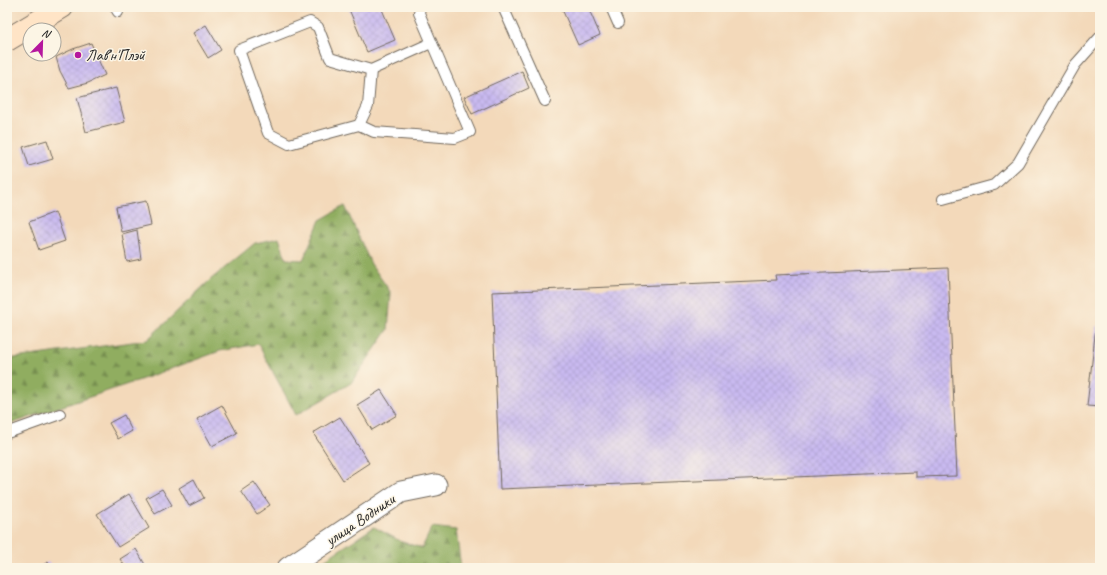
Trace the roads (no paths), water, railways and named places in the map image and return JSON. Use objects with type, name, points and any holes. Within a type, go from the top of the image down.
[{"type":"main road","points":[[7,40],[62,7]]},
{"type":"street","name":"улица Водники","points":[[288,568],[401,492],[436,485]]},
{"type":"lane","points":[[420,7],[419,13],[470,132],[455,138],[374,132],[359,126],[289,144],[268,133],[239,50],[310,22],[318,27],[330,58],[372,70],[431,43]]},
{"type":"lane","points":[[503,7],[546,101]]},
{"type":"lane","points":[[611,7],[618,23]]},
{"type":"lane","points":[[943,199],[994,185],[1018,163],[1075,65],[1100,37]]},
{"type":"lane","points":[[359,126],[368,106],[372,70]]},
{"type":"lane","points":[[7,433],[60,414]]},
{"type":"place","name":"Лав'н'Плэй","points":[[78,55]]}]
